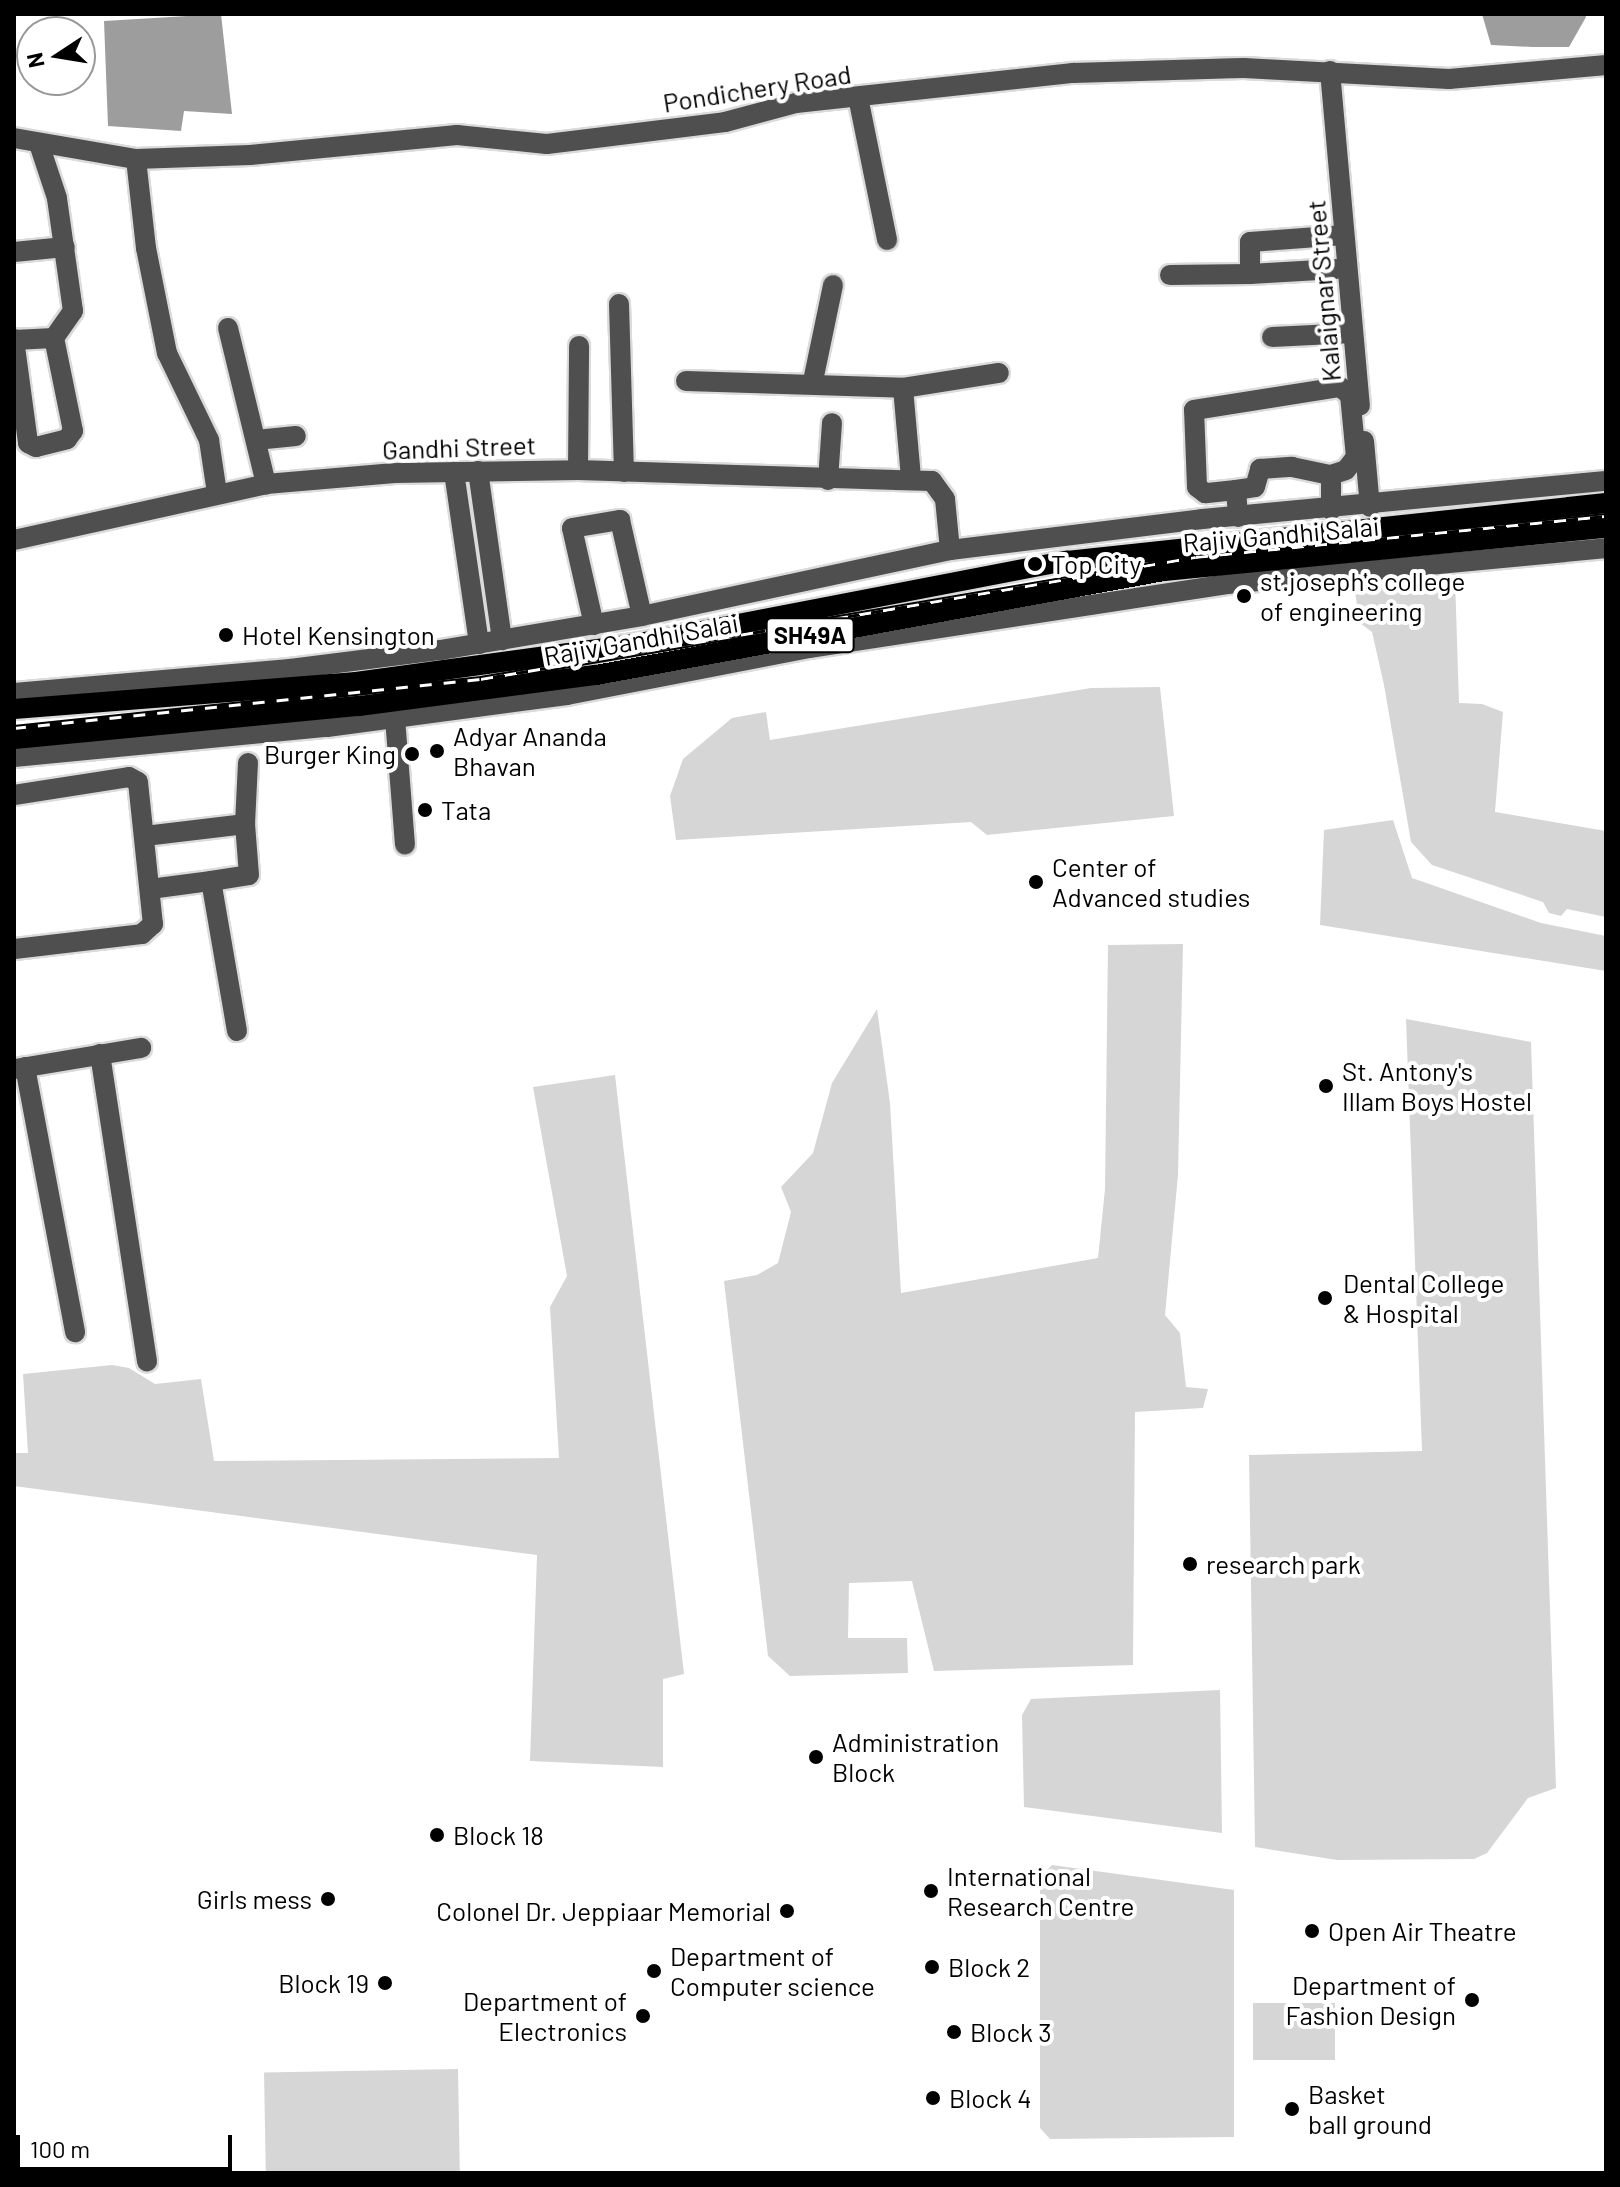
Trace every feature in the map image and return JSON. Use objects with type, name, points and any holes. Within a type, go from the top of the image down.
[{"type":"main road","name":"Rajiv Gandhi Salai","points":[[14,709],[356,682],[565,654],[1067,561],[1606,503]]},
{"type":"main road","name":"Rajiv Gandhi Salai","points":[[14,739],[359,706],[596,675],[1071,585],[1606,528]]},
{"type":"main road","points":[[1312,533],[1314,557]]},
{"type":"street","name":"Pondichery Road","points":[[14,138],[136,159],[250,155],[457,135],[559,143],[725,122],[796,103],[1073,73],[1330,71],[1449,79],[1606,65]]},
{"type":"street","name":"Kalaignar Street","points":[[1330,71],[1370,507]]},
{"type":"street","points":[[858,97],[887,240]]},
{"type":"street","points":[[39,144],[57,198],[73,311],[54,338],[73,431],[67,439],[36,447],[28,443],[14,340],[54,338]]},
{"type":"street","points":[[136,159],[146,248],[167,353],[209,440],[217,493]]},
{"type":"street","points":[[1250,274],[1250,242],[1344,235]]},
{"type":"street","points":[[14,252],[65,247]]},
{"type":"street","points":[[1170,275],[1336,269]]},
{"type":"street","points":[[813,381],[833,285]]},
{"type":"street","points":[[619,304],[624,472]]},
{"type":"street","points":[[228,328],[266,484]]},
{"type":"street","points":[[1272,337],[1353,333]]},
{"type":"street","points":[[578,470],[579,346]]},
{"type":"street","points":[[686,381],[813,381],[903,388],[999,373]]},
{"type":"street","points":[[903,388],[911,477],[942,488],[950,550]]},
{"type":"street","points":[[1346,389],[1356,457],[1346,470],[1331,475],[1292,467],[1260,469],[1255,487],[1236,490],[1205,493],[1197,487],[1191,420],[1197,408],[1346,389]]},
{"type":"street","points":[[828,480],[832,423]]},
{"type":"street","points":[[256,440],[296,436]]},
{"type":"street","name":"Gandhi Street","points":[[14,540],[266,484],[478,471],[578,470],[828,480],[911,477]]},
{"type":"street","points":[[478,471],[502,640]]},
{"type":"street","points":[[454,472],[479,644]]},
{"type":"street","points":[[1331,475],[1331,510]]},
{"type":"street","points":[[14,693],[290,669],[479,644],[642,616],[950,550],[1238,517],[1370,507],[1606,481]]},
{"type":"street","points":[[1236,490],[1238,517]]},
{"type":"street","points":[[594,625],[572,528],[620,520],[642,616]]},
{"type":"street","points":[[14,757],[395,718],[567,695],[809,648],[1227,584],[1606,548]]},
{"type":"street","points":[[395,718],[405,845]]},
{"type":"street","points":[[150,889],[249,875],[245,824],[248,763]]},
{"type":"street","points":[[14,795],[129,777],[138,782],[150,889],[150,931],[14,949]]},
{"type":"street","points":[[145,836],[245,824]]},
{"type":"street","points":[[211,881],[237,1031]]},
{"type":"street","points":[[75,1332],[19,1068],[141,1048]]},
{"type":"street","points":[[100,1054],[147,1361]]},
{"type":"shaded area","points":[[221,14],[232,114],[184,111],[181,131],[108,126],[104,21]]},
{"type":"shaded area","points":[[1482,14],[1585,14],[1586,17],[1569,47],[1533,47],[1491,45]]},
{"type":"shaded area","points":[[1455,578],[1459,703],[1482,704],[1503,712],[1495,812],[1606,831],[1606,917],[1567,909],[1561,916],[1549,913],[1543,902],[1432,865],[1411,842],[1384,685],[1372,632],[1360,623],[1354,586]]},
{"type":"shaded area","points":[[1160,687],[1174,816],[987,835],[971,822],[676,840],[670,796],[683,759],[732,718],[766,712],[770,740],[1091,688]]},
{"type":"shaded area","points":[[1393,820],[1412,878],[1541,923],[1606,936],[1606,971],[1320,925],[1324,830]]},
{"type":"shaded area","points":[[1183,944],[1178,1175],[1165,1315],[1180,1333],[1186,1387],[1208,1389],[1203,1408],[1135,1412],[1133,1665],[934,1671],[912,1581],[849,1583],[848,1638],[907,1638],[908,1673],[790,1676],[768,1656],[724,1281],[757,1275],[778,1263],[791,1212],[781,1187],[813,1153],[832,1083],[877,1009],[890,1103],[901,1293],[1098,1258],[1105,1189],[1108,945]]},
{"type":"shaded area","points":[[1406,1019],[1531,1042],[1556,1788],[1528,1798],[1487,1853],[1474,1859],[1337,1860],[1255,1847],[1249,1455],[1422,1451]]},
{"type":"shaded area","points":[[615,1075],[684,1674],[663,1679],[663,1767],[530,1761],[537,1555],[14,1486],[14,1453],[28,1453],[23,1374],[112,1365],[129,1368],[155,1384],[201,1379],[214,1461],[559,1458],[550,1307],[567,1276],[533,1087]]},
{"type":"shaded area","points":[[1220,1690],[1222,1833],[1024,1807],[1022,1715],[1031,1699]]},
{"type":"shaded area","points":[[1052,1865],[1234,1890],[1234,2137],[1050,2139],[1040,2128],[1040,1877]]},
{"type":"shaded area","points":[[1253,2003],[1335,2003],[1335,2060],[1253,2060]]},
{"type":"shaded area","points":[[458,2069],[460,2173],[266,2173],[264,2072]]},
{"type":"railway","points":[[14,728],[481,679],[1196,557],[1606,516]]},
{"type":"place","name":"Top City","points":[[1035,564]]},
{"type":"place","name":"st.joseph's college of engineering","points":[[1244,596]]},
{"type":"place","name":"Hotel Kensington","points":[[226,635]]},
{"type":"place","name":"Adyar Ananda Bhavan","points":[[437,751]]},
{"type":"place","name":"Burger King","points":[[412,754]]},
{"type":"place","name":"Tata","points":[[425,810]]},
{"type":"place","name":"Center of Advanced studies","points":[[1036,882]]},
{"type":"place","name":"St. Antony's Illam Boys Hostel","points":[[1326,1086]]},
{"type":"place","name":"Dental College & Hospital","points":[[1325,1298]]},
{"type":"place","name":"research park","points":[[1190,1564]]},
{"type":"place","name":"Administration Block","points":[[816,1757]]},
{"type":"place","name":"Block 18","points":[[437,1835]]},
{"type":"place","name":"International Research Centre","points":[[931,1891]]},
{"type":"place","name":"Girls mess","points":[[328,1899]]},
{"type":"place","name":"Colonel Dr. Jeppiaar Memorial","points":[[787,1911]]},
{"type":"place","name":"Open Air Theatre","points":[[1312,1931]]},
{"type":"place","name":"Block 2","points":[[932,1967]]},
{"type":"place","name":"Department of Computer science","points":[[654,1971]]},
{"type":"place","name":"Block 19","points":[[385,1983]]},
{"type":"place","name":"Department of Fashion Design","points":[[1472,2000]]},
{"type":"place","name":"Department of Electronics","points":[[643,2016]]},
{"type":"place","name":"Block 3","points":[[954,2032]]},
{"type":"place","name":"Block 4","points":[[933,2098]]},
{"type":"place","name":"Basket ball ground","points":[[1292,2109]]}]
